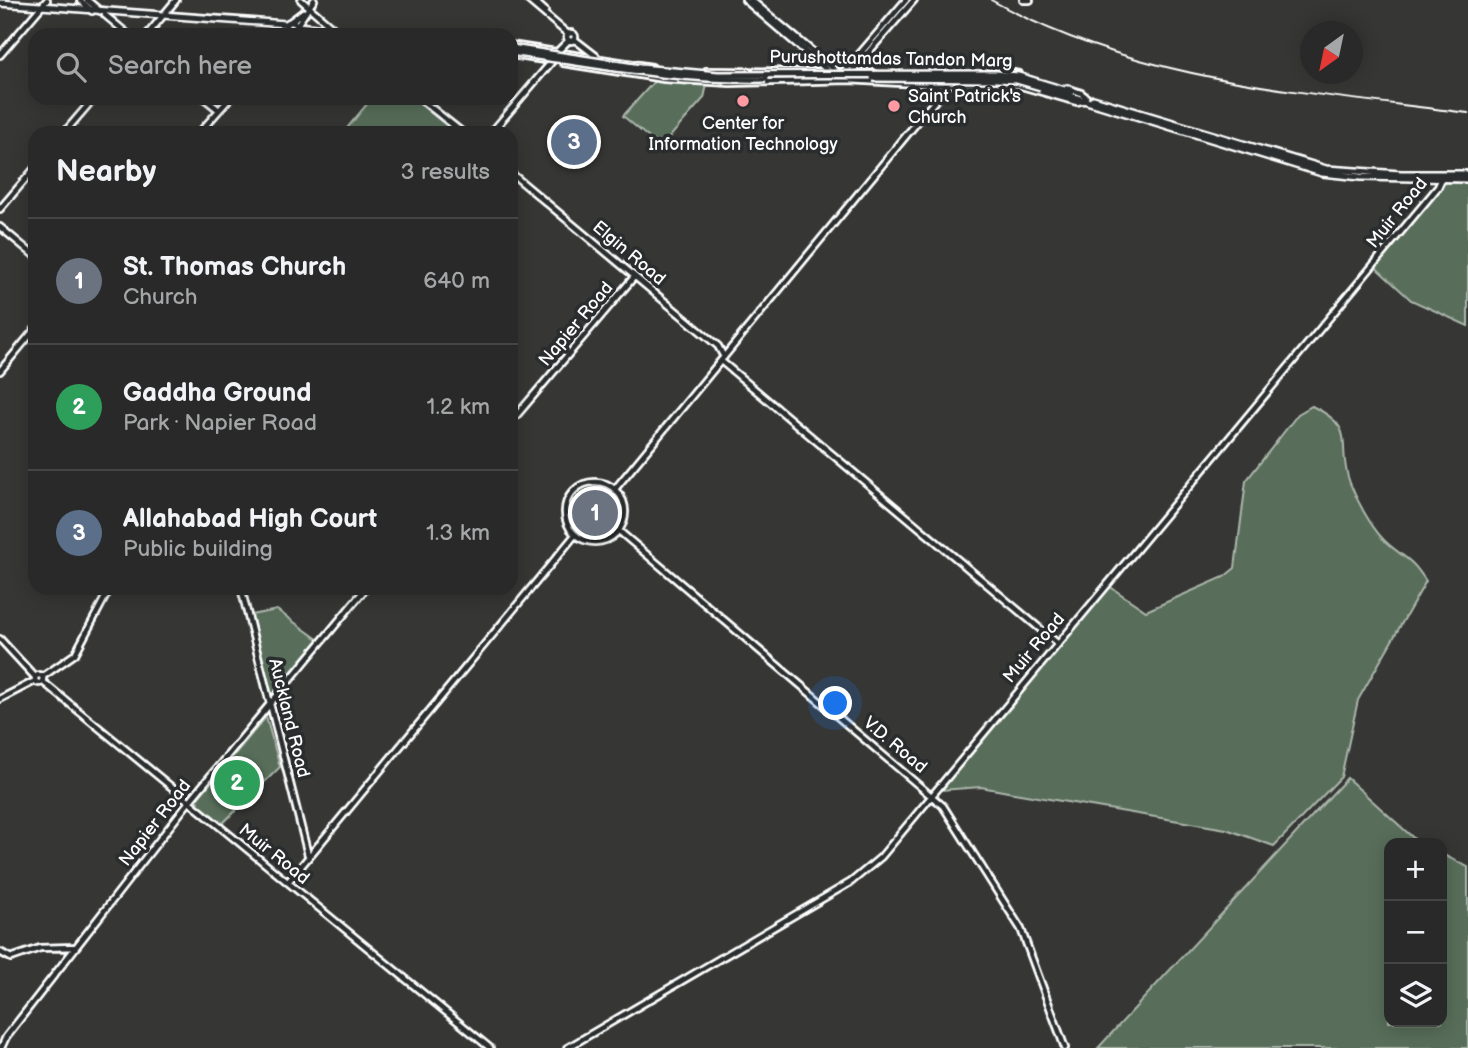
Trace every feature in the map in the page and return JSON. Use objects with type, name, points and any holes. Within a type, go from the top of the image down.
[{"type":"main road","points":[[0,5],[93,11],[103,14]]},
{"type":"main road","points":[[41,7],[291,28]]},
{"type":"main road","points":[[518,51],[662,76],[693,78],[1017,80],[1086,98],[1118,112],[1186,130],[1322,173],[1342,176],[1468,176]]},
{"type":"street","points":[[0,55],[47,0]]},
{"type":"street","points":[[80,0],[93,11]]},
{"type":"street","points":[[87,0],[120,28]]},
{"type":"street","points":[[153,28],[176,0]]},
{"type":"street","points":[[301,0],[333,28]]},
{"type":"street","points":[[291,28],[314,0]]},
{"type":"street","points":[[531,0],[570,37],[598,58]]},
{"type":"street","points":[[745,0],[828,71]]},
{"type":"street","points":[[751,0],[836,71]]},
{"type":"street","points":[[842,80],[853,61],[906,0]]},
{"type":"street","points":[[849,70],[914,0]]},
{"type":"street","points":[[1023,0],[1030,0]]},
{"type":"street","points":[[518,101],[570,37]]},
{"type":"street","name":"Purushottamdas Tandon Marg","points":[[518,50],[558,52],[668,69],[709,72],[849,70],[935,74],[1004,71],[1078,91],[1086,98],[1077,102],[1018,85],[998,83],[936,85],[842,80],[730,83],[671,79],[552,61],[518,52]]},
{"type":"street","points":[[615,489],[938,97],[935,74]]},
{"type":"street","points":[[70,126],[88,105]]},
{"type":"street","points":[[213,105],[219,110]]},
{"type":"street","points":[[205,126],[224,105]]},
{"type":"street","points":[[428,105],[454,126]]},
{"type":"street","points":[[497,126],[515,105]]},
{"type":"street","points":[[0,209],[28,176]]},
{"type":"street","name":"Muir Road","points":[[567,1048],[851,883],[881,857],[1438,187],[1442,177]]},
{"type":"street","name":"Elgin Road","points":[[518,179],[718,346],[723,359],[1057,643]]},
{"type":"street","points":[[0,227],[28,250]]},
{"type":"street","name":"Napier Road","points":[[518,414],[634,276]]},
{"type":"street","points":[[0,371],[28,337]]},
{"type":"street","points":[[598,481],[615,489],[622,499],[625,511],[619,531],[598,542],[575,535],[569,527],[565,509],[572,491],[580,485],[598,481]]},
{"type":"street","name":"V.D. Road","points":[[619,531],[943,806],[1021,929],[1065,1048]]},
{"type":"street","points":[[288,882],[575,535]]},
{"type":"street","points":[[0,699],[39,679],[75,654],[106,595]]},
{"type":"street","name":"Auckland Road","points":[[243,595],[308,855]]},
{"type":"street","name":"Napier Road","points":[[1,1048],[6,1037],[188,803],[360,595]]},
{"type":"street","name":"Muir Road","points":[[0,639],[39,679],[490,1048]]},
{"type":"street","points":[[0,952],[12,958],[40,948],[76,947]]},
{"type":"green space","points":[[658,77],[708,80],[704,98],[668,139],[655,143],[623,116]]},
{"type":"green space","points":[[366,105],[422,105],[447,126],[349,126]]},
{"type":"green space","points":[[1446,183],[1468,183],[1468,326],[1411,300],[1374,266],[1438,187]]},
{"type":"green space","points":[[1312,406],[1327,414],[1341,430],[1350,483],[1369,520],[1383,539],[1413,564],[1426,581],[1358,700],[1341,777],[1274,846],[1226,829],[981,787],[941,790],[939,788],[1109,586],[1146,611],[1224,577],[1235,568],[1246,481],[1298,414]]},
{"type":"green space","points":[[589,483],[601,483],[611,487],[619,495],[623,511],[619,527],[611,535],[601,539],[589,539],[579,535],[571,527],[567,517],[567,505],[571,495],[579,487]]},
{"type":"green space","points":[[277,610],[319,640],[272,698],[251,615]]},
{"type":"green space","points":[[266,717],[280,767],[220,826],[198,805],[197,799]]},
{"type":"green space","points":[[1347,778],[1413,838],[1384,838],[1384,1027],[1447,1027],[1447,856],[1468,867],[1468,1048],[1098,1048]]},
{"type":"railway","points":[[991,0],[1047,28],[1104,49],[1163,66],[1284,90],[1468,113]]},
{"type":"place","name":"Center for Information Technology","points":[[743,101]]},
{"type":"place","name":"Saint Patrick's Church","points":[[894,106]]},
{"type":"place","name":"Allahabad High Court","points":[[574,142]]},
{"type":"place","name":"St. Thomas Church","points":[[595,513]]},
{"type":"place","name":"Gaddha Ground","points":[[237,783]]}]
